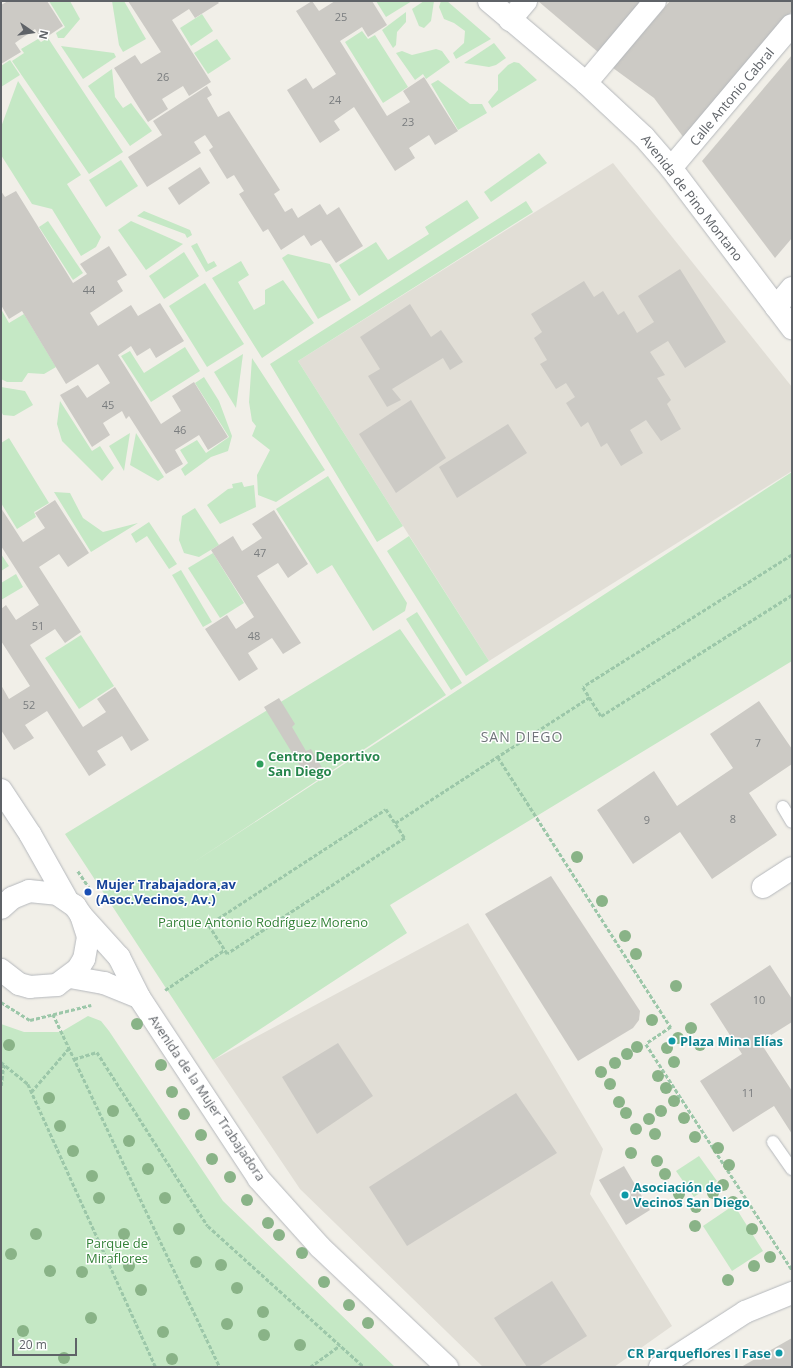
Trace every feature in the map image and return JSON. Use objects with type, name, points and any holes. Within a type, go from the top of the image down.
[{"type":"street","name":"Avenida de Pino Montano","points":[[489,1],[586,83],[644,136],[671,168],[792,328]]},
{"type":"street","points":[[510,20],[526,1]]},
{"type":"street","points":[[586,83],[655,1]]},
{"type":"street","name":"Calle Antonio Cabral","points":[[671,168],[792,26]]},
{"type":"street","points":[[776,307],[792,288]]},
{"type":"street","points":[[1,790],[30,834],[66,898]]},
{"type":"street","points":[[763,887],[792,868]]},
{"type":"street","points":[[1,908],[12,898],[29,891],[48,891],[66,898]]},
{"type":"street","name":"Avenida de la Mujer Trabajadora","points":[[66,898],[119,957],[140,997],[259,1179],[320,1247],[447,1367]]},
{"type":"street","points":[[1,970],[19,984],[30,988],[49,987],[70,977],[78,969],[87,948],[88,937],[81,915]]},
{"type":"street","points":[[70,977],[104,983],[140,997]]},
{"type":"street","points":[[660,1367],[745,1312],[792,1293]]},
{"type":"lane","points":[[782,807],[792,822]]},
{"type":"lane","points":[[773,1142],[792,1169]]},
{"type":"path","points":[[792,555],[583,687],[601,716],[792,595]]},
{"type":"path","points":[[395,823],[590,697]]},
{"type":"path","points":[[498,756],[671,1028],[646,1044],[792,1270]]},
{"type":"path","points":[[386,809],[395,823],[404,838],[227,954],[208,925],[386,809]]},
{"type":"path","points":[[165,990],[224,950]]},
{"type":"path","points":[[1,1002],[30,1020],[53,1014],[74,1011],[89,1004],[96,1005]]},
{"type":"path","points":[[53,1014],[220,1367]]},
{"type":"path","points":[[31,1092],[69,1048]]},
{"type":"path","points":[[74,1059],[96,1052],[208,1226],[364,1367]]},
{"type":"path","points":[[3,1062],[28,1084],[156,1367]]},
{"type":"path","points":[[1,1086],[3,1062]]},
{"type":"path","points":[[310,1367],[340,1345]]},
{"type":"shaded area","points":[[613,163],[792,387],[792,471],[489,661],[298,361]]},
{"type":"shaded area","points":[[468,923],[603,1149],[590,1194],[672,1326],[614,1367],[483,1367],[300,1189],[213,1060]]},
{"type":"green space","points":[[49,1],[70,1],[80,19],[64,38],[58,38],[56,33],[65,27]]},
{"type":"green space","points":[[112,1],[124,1],[146,39],[123,52],[119,45]]},
{"type":"green space","points":[[376,1],[412,1],[386,17]]},
{"type":"green space","points":[[424,1],[434,1],[431,21],[424,28],[419,26],[412,9]]},
{"type":"green space","points":[[441,1],[447,1],[491,39],[456,59],[453,53],[464,43],[465,31],[454,23],[444,19],[439,7]]},
{"type":"green space","points":[[406,12],[406,22],[397,32],[396,45],[393,48],[382,30]]},
{"type":"green space","points":[[202,14],[213,31],[191,46],[180,28]]},
{"type":"green space","points":[[362,31],[368,39],[375,35],[408,87],[383,103],[345,42]]},
{"type":"green space","points":[[48,38],[123,152],[89,174],[12,61],[24,53],[21,49],[38,39],[41,42]]},
{"type":"green space","points":[[217,39],[231,59],[208,74],[194,53]]},
{"type":"green space","points":[[494,43],[506,58],[496,65],[489,67],[464,63]]},
{"type":"green space","points":[[61,46],[114,53],[116,57],[83,79]]},
{"type":"green space","points":[[436,49],[442,51],[450,62],[426,79],[423,74],[415,80],[396,53],[402,51],[412,55]]},
{"type":"green space","points":[[10,60],[20,75],[1,87],[1,66]]},
{"type":"green space","points":[[514,62],[519,63],[537,80],[492,108],[488,102],[498,90],[498,75],[508,65]]},
{"type":"green space","points":[[112,69],[115,97],[123,108],[131,103],[152,131],[130,146],[88,86]]},
{"type":"green space","points":[[438,80],[470,104],[482,104],[487,113],[458,130],[431,84]]},
{"type":"green space","points":[[18,81],[81,175],[67,184],[101,237],[96,247],[81,256],[52,209],[32,204],[1,155],[1,127]]},
{"type":"green space","points":[[539,153],[547,163],[491,202],[484,192]]},
{"type":"green space","points":[[121,160],[138,186],[106,207],[89,180]]},
{"type":"green space","points":[[467,200],[479,218],[359,296],[339,265],[376,242],[388,260],[429,234],[425,227]]},
{"type":"green space","points":[[526,201],[533,212],[298,361],[403,526],[377,542],[270,364]]},
{"type":"green space","points":[[144,211],[190,230],[192,235],[187,238],[185,234],[137,216]]},
{"type":"green space","points":[[48,221],[83,273],[73,280],[39,227]]},
{"type":"green space","points":[[131,221],[183,244],[146,270],[118,230]]},
{"type":"green space","points":[[197,243],[208,264],[214,261],[217,266],[206,272],[191,246]]},
{"type":"green space","points":[[184,252],[199,276],[164,299],[149,276]]},
{"type":"green space","points":[[288,254],[330,264],[351,300],[318,319],[282,258]]},
{"type":"green space","points":[[241,261],[249,275],[238,282],[254,310],[265,304],[265,290],[283,280],[314,323],[262,358],[212,278]]},
{"type":"green space","points":[[205,283],[244,344],[207,367],[169,306]]},
{"type":"green space","points":[[1,309],[9,323],[24,314],[56,367],[44,374],[28,373],[22,382],[7,382],[1,379]]},
{"type":"green space","points":[[185,347],[200,371],[151,402],[121,356],[130,351],[144,373]]},
{"type":"green space","points":[[243,354],[236,408],[214,372]]},
{"type":"green space","points":[[252,358],[325,470],[276,502],[258,495],[257,475],[270,450],[252,436],[256,426],[252,421],[249,402]]},
{"type":"green space","points":[[204,377],[219,401],[232,436],[228,451],[211,457],[185,476],[181,469],[188,463],[180,450],[197,440],[206,453],[229,437],[195,383]]},
{"type":"green space","points":[[1,387],[25,391],[33,405],[14,416],[3,415],[1,411]]},
{"type":"green space","points":[[60,401],[92,451],[100,446],[114,468],[102,481],[62,441],[57,424]]},
{"type":"green space","points":[[130,433],[124,471],[109,446]]},
{"type":"green space","points":[[136,433],[164,477],[158,481],[130,465]]},
{"type":"green space","points":[[9,438],[49,503],[34,512],[36,517],[17,529],[1,503],[1,443]]},
{"type":"green space","name":"Parque Antonio Rodríguez Moreno","points":[[792,472],[792,661],[390,905],[407,933],[213,1060],[65,834],[400,629],[446,695],[191,864]]},
{"type":"green space","points":[[328,476],[407,603],[405,611],[373,631],[332,565],[317,574],[276,509]]},
{"type":"green space","points":[[242,482],[244,487],[254,485],[256,507],[220,524],[207,505],[228,489],[233,488],[232,484]]},
{"type":"green space","points":[[54,492],[70,493],[83,518],[103,532],[138,523],[91,552]]},
{"type":"green space","points":[[195,508],[219,545],[199,557],[184,553],[179,540],[182,516]]},
{"type":"green space","points":[[149,522],[177,564],[169,569],[147,536],[136,543],[131,534]]},
{"type":"green space","points":[[409,536],[489,661],[466,676],[387,551]]},
{"type":"green space","points":[[213,553],[244,603],[220,618],[188,568]]},
{"type":"green space","points":[[1,554],[9,566],[1,571]]},
{"type":"green space","points":[[181,570],[212,622],[203,627],[172,575]]},
{"type":"green space","points":[[16,574],[23,587],[1,600],[1,583]]},
{"type":"green space","points":[[417,612],[462,683],[451,690],[406,619]]},
{"type":"green space","points":[[81,635],[114,686],[79,709],[45,658]]},
{"type":"green space","name":"Parque de Miraflores","points":[[88,1016],[101,1021],[109,1031],[223,1201],[395,1367],[1,1367],[1,1024],[24,1032],[61,1032]]},
{"type":"green space","points":[[699,1156],[717,1181],[694,1197],[676,1171]]},
{"type":"green space","points":[[734,1205],[763,1251],[732,1271],[703,1226]]},
{"type":"building","points":[[8,1],[47,1],[63,26],[42,40],[35,29],[15,43],[21,52],[1,64],[1,5]]},
{"type":"building","points":[[128,1],[217,1],[219,3],[195,18],[189,9],[172,20],[211,82],[189,96],[183,86],[162,99],[168,109],[148,122],[114,68],[135,55],[141,64],[161,52]]},
{"type":"building","points":[[312,1],[319,11],[335,1],[372,1],[387,25],[368,37],[362,27],[340,41],[387,116],[410,102],[403,91],[424,77],[458,131],[435,145],[429,135],[409,148],[415,158],[395,171],[354,107],[334,121],[340,130],[320,143],[287,90],[306,78],[313,89],[336,74],[296,11]]},
{"type":"building","points":[[538,1],[642,1],[598,52]]},
{"type":"building","points":[[670,1],[792,1],[792,11],[684,138],[654,98],[613,68]]},
{"type":"building","points":[[792,55],[792,238],[775,258],[702,161]]},
{"type":"building","points":[[207,86],[212,95],[207,98],[218,117],[229,111],[280,190],[274,194],[285,212],[292,208],[298,218],[320,204],[327,215],[339,207],[363,246],[336,263],[321,240],[311,246],[304,235],[281,250],[268,229],[263,232],[239,194],[244,191],[234,175],[227,179],[209,150],[213,147],[205,135],[194,142],[201,153],[147,187],[128,157],[162,135],[153,121]]},
{"type":"building","points":[[200,167],[210,183],[179,205],[168,188]]},
{"type":"building","points":[[1,191],[5,197],[16,191],[73,283],[87,274],[80,264],[109,246],[127,275],[117,281],[123,291],[90,313],[98,326],[131,305],[138,316],[160,303],[184,341],[156,358],[150,348],[137,356],[131,346],[118,355],[161,424],[181,411],[172,396],[194,382],[228,437],[208,450],[199,435],[175,450],[183,464],[166,474],[129,416],[126,419],[122,411],[103,423],[110,435],[92,447],[60,395],[78,385],[87,398],[110,383],[98,364],[66,384],[22,311],[9,319],[1,305]]},
{"type":"building","points":[[680,269],[726,342],[685,368],[668,341],[650,352],[665,375],[657,378],[671,400],[667,404],[681,429],[661,441],[646,420],[630,430],[643,453],[621,466],[607,443],[601,447],[588,422],[581,427],[566,403],[575,397],[566,383],[556,389],[540,364],[547,360],[534,338],[542,332],[531,314],[584,281],[594,297],[603,291],[618,315],[624,311],[637,333],[654,322],[638,296]]},
{"type":"building","points":[[410,304],[431,337],[441,330],[463,362],[450,370],[443,358],[392,389],[401,400],[387,407],[368,376],[380,369],[360,337]]},
{"type":"building","points":[[411,400],[446,458],[396,493],[359,434]]},
{"type":"building","points":[[508,424],[527,453],[457,498],[439,467]]},
{"type":"building","points":[[55,500],[89,553],[68,567],[59,554],[39,567],[81,632],[65,643],[55,629],[30,645],[83,727],[106,712],[97,699],[115,687],[149,740],[131,751],[122,736],[97,751],[106,765],[89,776],[47,711],[25,725],[34,738],[14,750],[1,730],[1,685],[9,699],[30,686],[1,641],[1,609],[6,605],[16,620],[39,605],[1,546],[1,508],[23,542],[45,528],[35,513]]},
{"type":"building","points":[[274,510],[308,564],[288,578],[278,563],[257,576],[301,643],[283,654],[272,638],[248,653],[258,669],[239,681],[205,629],[227,615],[236,629],[254,617],[211,550],[233,536],[242,551],[262,538],[252,524]]},
{"type":"building","points":[[279,698],[295,724],[292,727],[306,751],[311,749],[327,776],[318,781],[311,770],[305,774],[264,707]]},
{"type":"building","points":[[759,701],[792,749],[792,764],[749,793],[777,835],[712,879],[680,832],[633,864],[597,810],[654,771],[677,806],[733,768],[710,734]]},
{"type":"building","points":[[551,876],[640,1011],[639,1020],[633,1028],[578,1061],[485,914]]},
{"type":"building","points":[[770,965],[792,999],[792,1022],[760,1042],[792,1091],[792,1134],[774,1106],[733,1132],[700,1081],[742,1054],[710,1004]]},
{"type":"building","points":[[338,1043],[373,1096],[317,1134],[282,1077]]},
{"type":"building","points":[[516,1093],[557,1153],[407,1246],[369,1187]]},
{"type":"building","name":"Asociación de Vecinos San Diego","points":[[624,1166],[650,1210],[626,1225],[599,1180]]},
{"type":"building","points":[[552,1281],[587,1336],[538,1367],[527,1367],[494,1318]]},
{"type":"building","name":"CR Parqueflores I Fase","points":[[792,1338],[792,1367],[741,1367]]},
{"type":"place","name":"Centro Deportivo San Diego","points":[[260,764]]},
{"type":"place","name":"Mujer Trabajadora,av (Asoc.Vecinos, Av.)","points":[[88,892]]},
{"type":"place","name":"Plaza Mina Elías","points":[[672,1041]]},
{"type":"place","name":"Asociación de Vecinos San Diego","points":[[625,1195]]},
{"type":"place","name":"CR Parqueflores I Fase","points":[[779,1353]]},
{"type":"district","name":"SAN DIEGO","points":[[522,737]]}]
